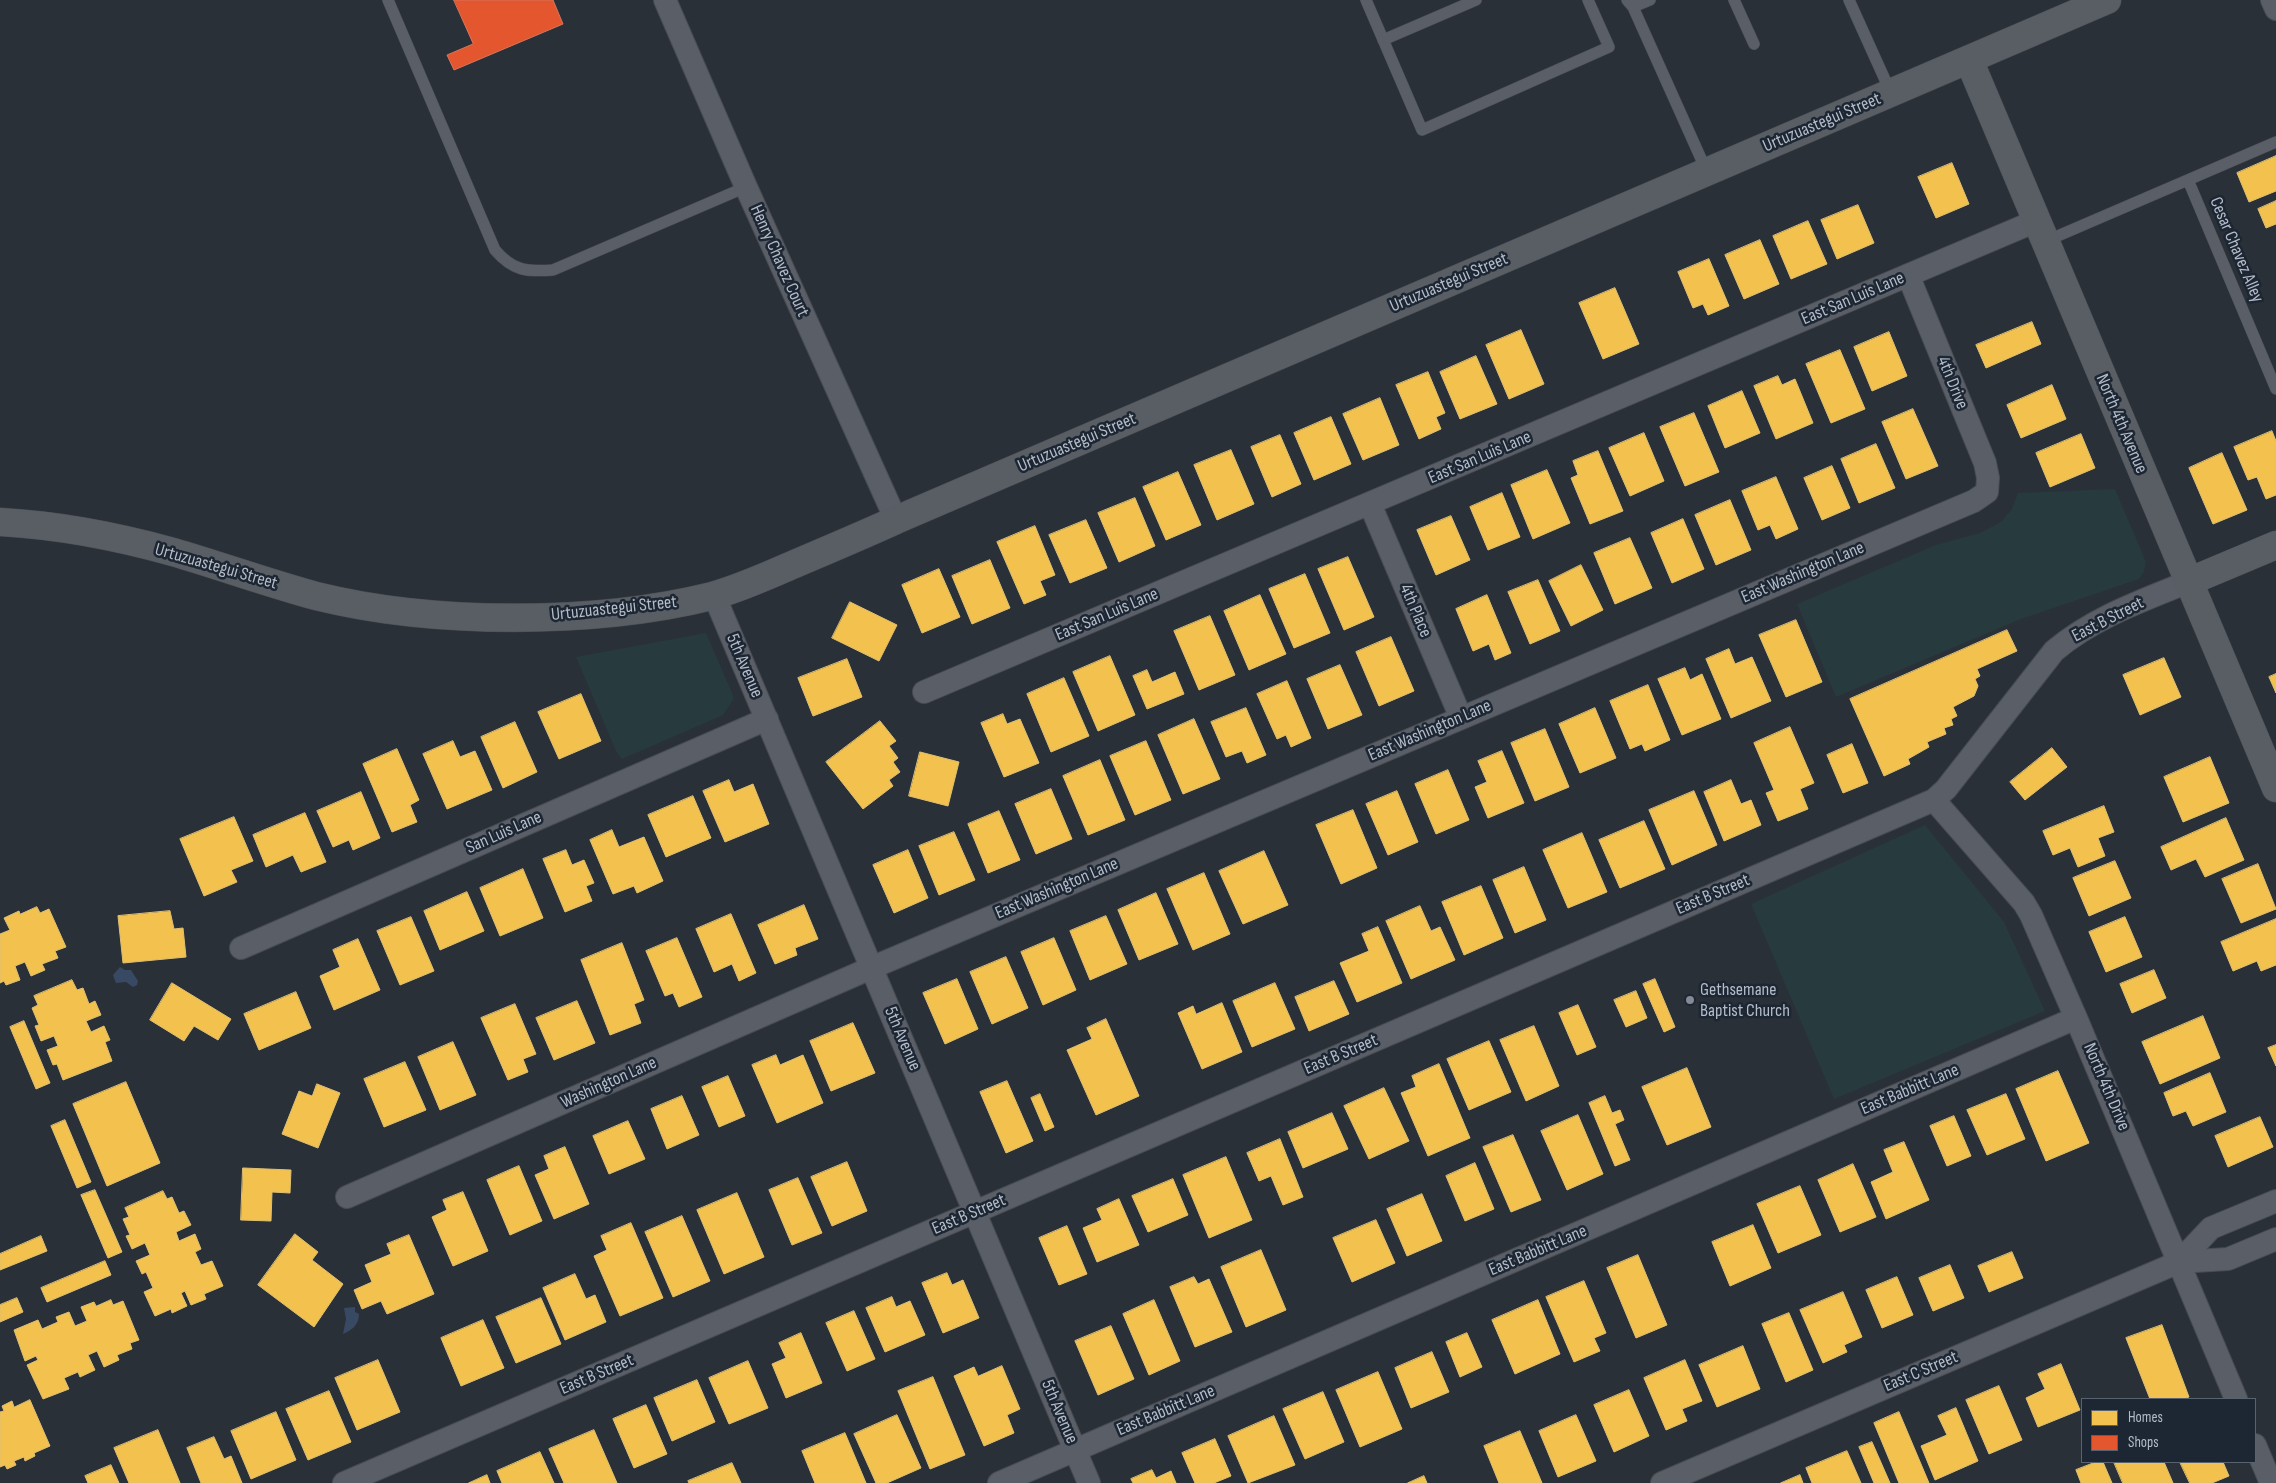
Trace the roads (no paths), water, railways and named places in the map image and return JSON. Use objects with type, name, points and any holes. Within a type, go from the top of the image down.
[{"type":"main road","name":"Urtuzuastegui Street","points":[[0,522],[71,530],[124,541],[171,552],[317,596],[366,606],[426,613],[540,617],[587,615],[651,609],[714,595],[769,575],[2107,0]]},
{"type":"main road","name":"North 4th Avenue","points":[[1969,60],[2276,788]]},
{"type":"main road","name":"East B Street","points":[[2188,582],[2276,545]]},
{"type":"street","name":"Henry Chavez Court","points":[[665,0],[746,187],[896,520]]},
{"type":"street","points":[[2272,0],[2276,9]]},
{"type":"street","name":"East San Luis Lane","points":[[924,692],[1908,275],[2040,231]]},
{"type":"street","name":"4th Drive","points":[[1908,275],[1986,463],[1987,492]]},
{"type":"street","name":"East Washington Lane","points":[[871,968],[1974,501],[1987,492]]},
{"type":"street","name":"4th Place","points":[[1370,504],[1461,718]]},
{"type":"street","name":"East B Street","points":[[344,1483],[1934,800],[1946,790],[2054,651],[2071,637],[2120,610],[2188,582]]},
{"type":"street","name":"5th Avenue","points":[[714,595],[1089,1483]]},
{"type":"street","name":"San Luis Lane","points":[[241,948],[767,719]]},
{"type":"street","name":"North 4th Drive","points":[[1934,800],[2024,903],[2076,1018],[2236,1398]]},
{"type":"street","name":"Washington Lane","points":[[347,1197],[871,968]]},
{"type":"street","name":"East Babbitt Lane","points":[[999,1483],[2076,1018]]},
{"type":"street","name":"East C Street","points":[[2179,1262],[2211,1228],[2276,1201]]},
{"type":"street","name":"East C Street","points":[[1662,1483],[2179,1262],[2228,1259],[2276,1239]]},
{"type":"street","points":[[2256,1447],[2271,1483]]},
{"type":"lane","points":[[388,0],[495,250],[504,262],[515,268],[533,272],[553,270],[746,187]]},
{"type":"lane","points":[[1366,0],[1422,130],[1609,47],[1588,0]]},
{"type":"lane","points":[[1383,40],[1476,0]]},
{"type":"lane","points":[[1650,0],[1630,4],[1708,172]]},
{"type":"lane","points":[[1734,0],[1754,44]]},
{"type":"lane","points":[[1849,0],[1891,93]]},
{"type":"lane","points":[[2040,231],[2188,180],[2276,142]]},
{"type":"lane","name":"Cesar Chavez Alley","points":[[2188,180],[2276,389]]},
{"type":"water","points":[[120,967],[125,970],[131,970],[138,981],[137,985],[133,987],[126,982],[116,983],[113,975]]},
{"type":"water","points":[[355,1307],[355,1312],[359,1314],[358,1321],[352,1329],[343,1334],[346,1319],[344,1308]]},
{"type":"place","name":"Gethsemane Baptist Church","points":[[1690,1000]]}]
